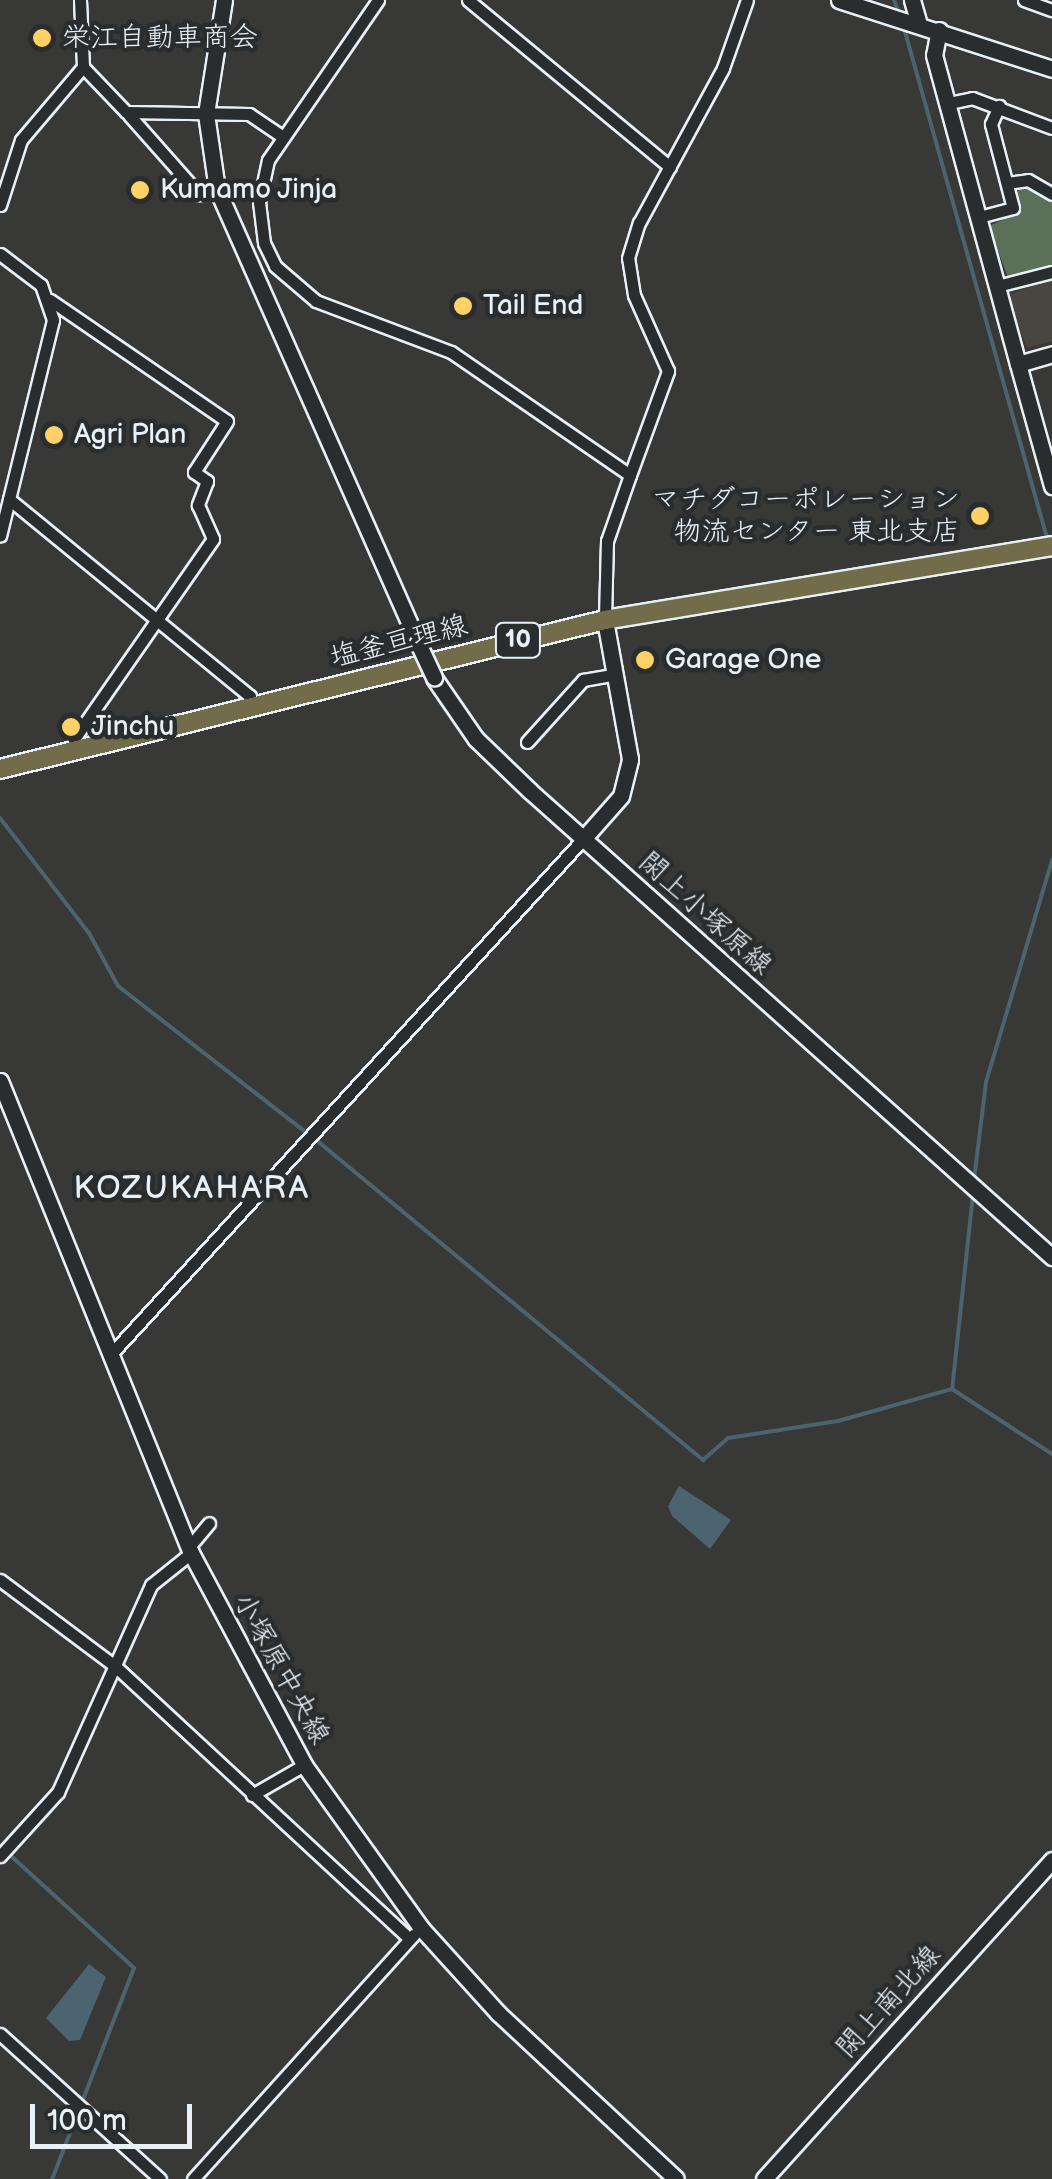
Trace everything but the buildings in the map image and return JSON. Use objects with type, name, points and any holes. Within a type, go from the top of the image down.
[{"type":"main road","name":"塩釜亘理線","points":[[0,769],[604,620],[1047,547]]},
{"type":"street","points":[[0,205],[21,140],[82,66],[80,0]]},
{"type":"street","points":[[206,114],[224,0]]},
{"type":"street","points":[[378,0],[282,136],[262,178],[260,224],[276,266],[295,287],[451,352],[630,476]]},
{"type":"street","points":[[468,0],[670,168]]},
{"type":"street","points":[[112,1354],[583,839],[628,777],[604,620],[607,541],[668,371],[634,295],[628,258],[723,68],[747,0]]},
{"type":"street","points":[[839,0],[1052,69]]},
{"type":"street","points":[[908,21],[912,0]]},
{"type":"street","points":[[1024,0],[1052,10]]},
{"type":"street","points":[[939,30],[933,52],[1052,486]]},
{"type":"street","points":[[82,66],[199,194]]},
{"type":"street","points":[[949,103],[972,98],[1052,128]]},
{"type":"street","points":[[979,217],[1013,208],[991,124],[998,106]]},
{"type":"street","points":[[126,112],[249,114],[282,136]]},
{"type":"street","name":"閖上小塚原線","points":[[206,114],[226,220],[434,678],[476,739],[1052,1257]]},
{"type":"street","points":[[1007,183],[1028,180],[1052,194]]},
{"type":"street","points":[[0,254],[50,300],[227,421],[194,472],[208,481],[198,505],[213,539],[160,622],[74,739],[77,750]]},
{"type":"street","points":[[996,286],[1052,272]]},
{"type":"street","points":[[0,536],[53,320],[50,300]]},
{"type":"street","points":[[1018,364],[1052,354]]},
{"type":"street","points":[[1035,431],[1052,426]]},
{"type":"street","points":[[9,499],[250,696],[252,707]]},
{"type":"street","points":[[527,742],[583,680],[610,675]]},
{"type":"street","name":"小塚原中央線","points":[[2,1092],[190,1550],[304,1765],[415,1933],[676,2179]]},
{"type":"street","points":[[0,1856],[58,1792],[151,1585],[190,1550],[209,1523]]},
{"type":"street","points":[[0,1580],[115,1666],[252,1795],[415,1933],[193,2179]]},
{"type":"street","points":[[252,1795],[304,1765]]},
{"type":"street","name":"閖上南北線","points":[[764,2179],[1052,1860]]},
{"type":"street","points":[[0,2034],[160,2179]]},
{"type":"shaded area","points":[[1052,278],[1052,341],[1027,348],[1006,296]]},
{"type":"green space","points":[[1026,185],[1052,198],[1052,265],[1008,278],[989,226],[1019,212],[1015,193]]},
{"type":"water","points":[[679,1486],[731,1520],[710,1549],[672,1516],[668,1506]]},
{"type":"water","points":[[89,1964],[106,1977],[80,2040],[69,2041],[46,2018]]},
{"type":"waterway","points":[[894,0],[899,14]]},
{"type":"waterway","points":[[904,28],[1047,538]]},
{"type":"waterway","points":[[0,818],[89,933],[118,986],[307,1133]]},
{"type":"waterway","points":[[974,1180],[986,1082],[1052,860]]},
{"type":"waterway","points":[[315,1139],[703,1460],[728,1438],[838,1421],[952,1389]]},
{"type":"waterway","points":[[973,1194],[952,1389],[1052,1454]]},
{"type":"waterway","points":[[0,1846],[134,1968],[52,2179]]},
{"type":"place","name":"栄江自動車商会","points":[[42,38]]},
{"type":"place","name":"Kumamo Jinja","points":[[140,190]]},
{"type":"place","name":"Tail End","points":[[463,306]]},
{"type":"place","name":"Agri Plan","points":[[54,435]]},
{"type":"place","name":"マチダコーポレーション 物流センター 東北支店","points":[[980,516]]},
{"type":"place","name":"Garage One","points":[[645,660]]},
{"type":"place","name":"Jinchu","points":[[71,727]]},
{"type":"district","name":"KOZUKAHARA","points":[[192,1189]]}]
